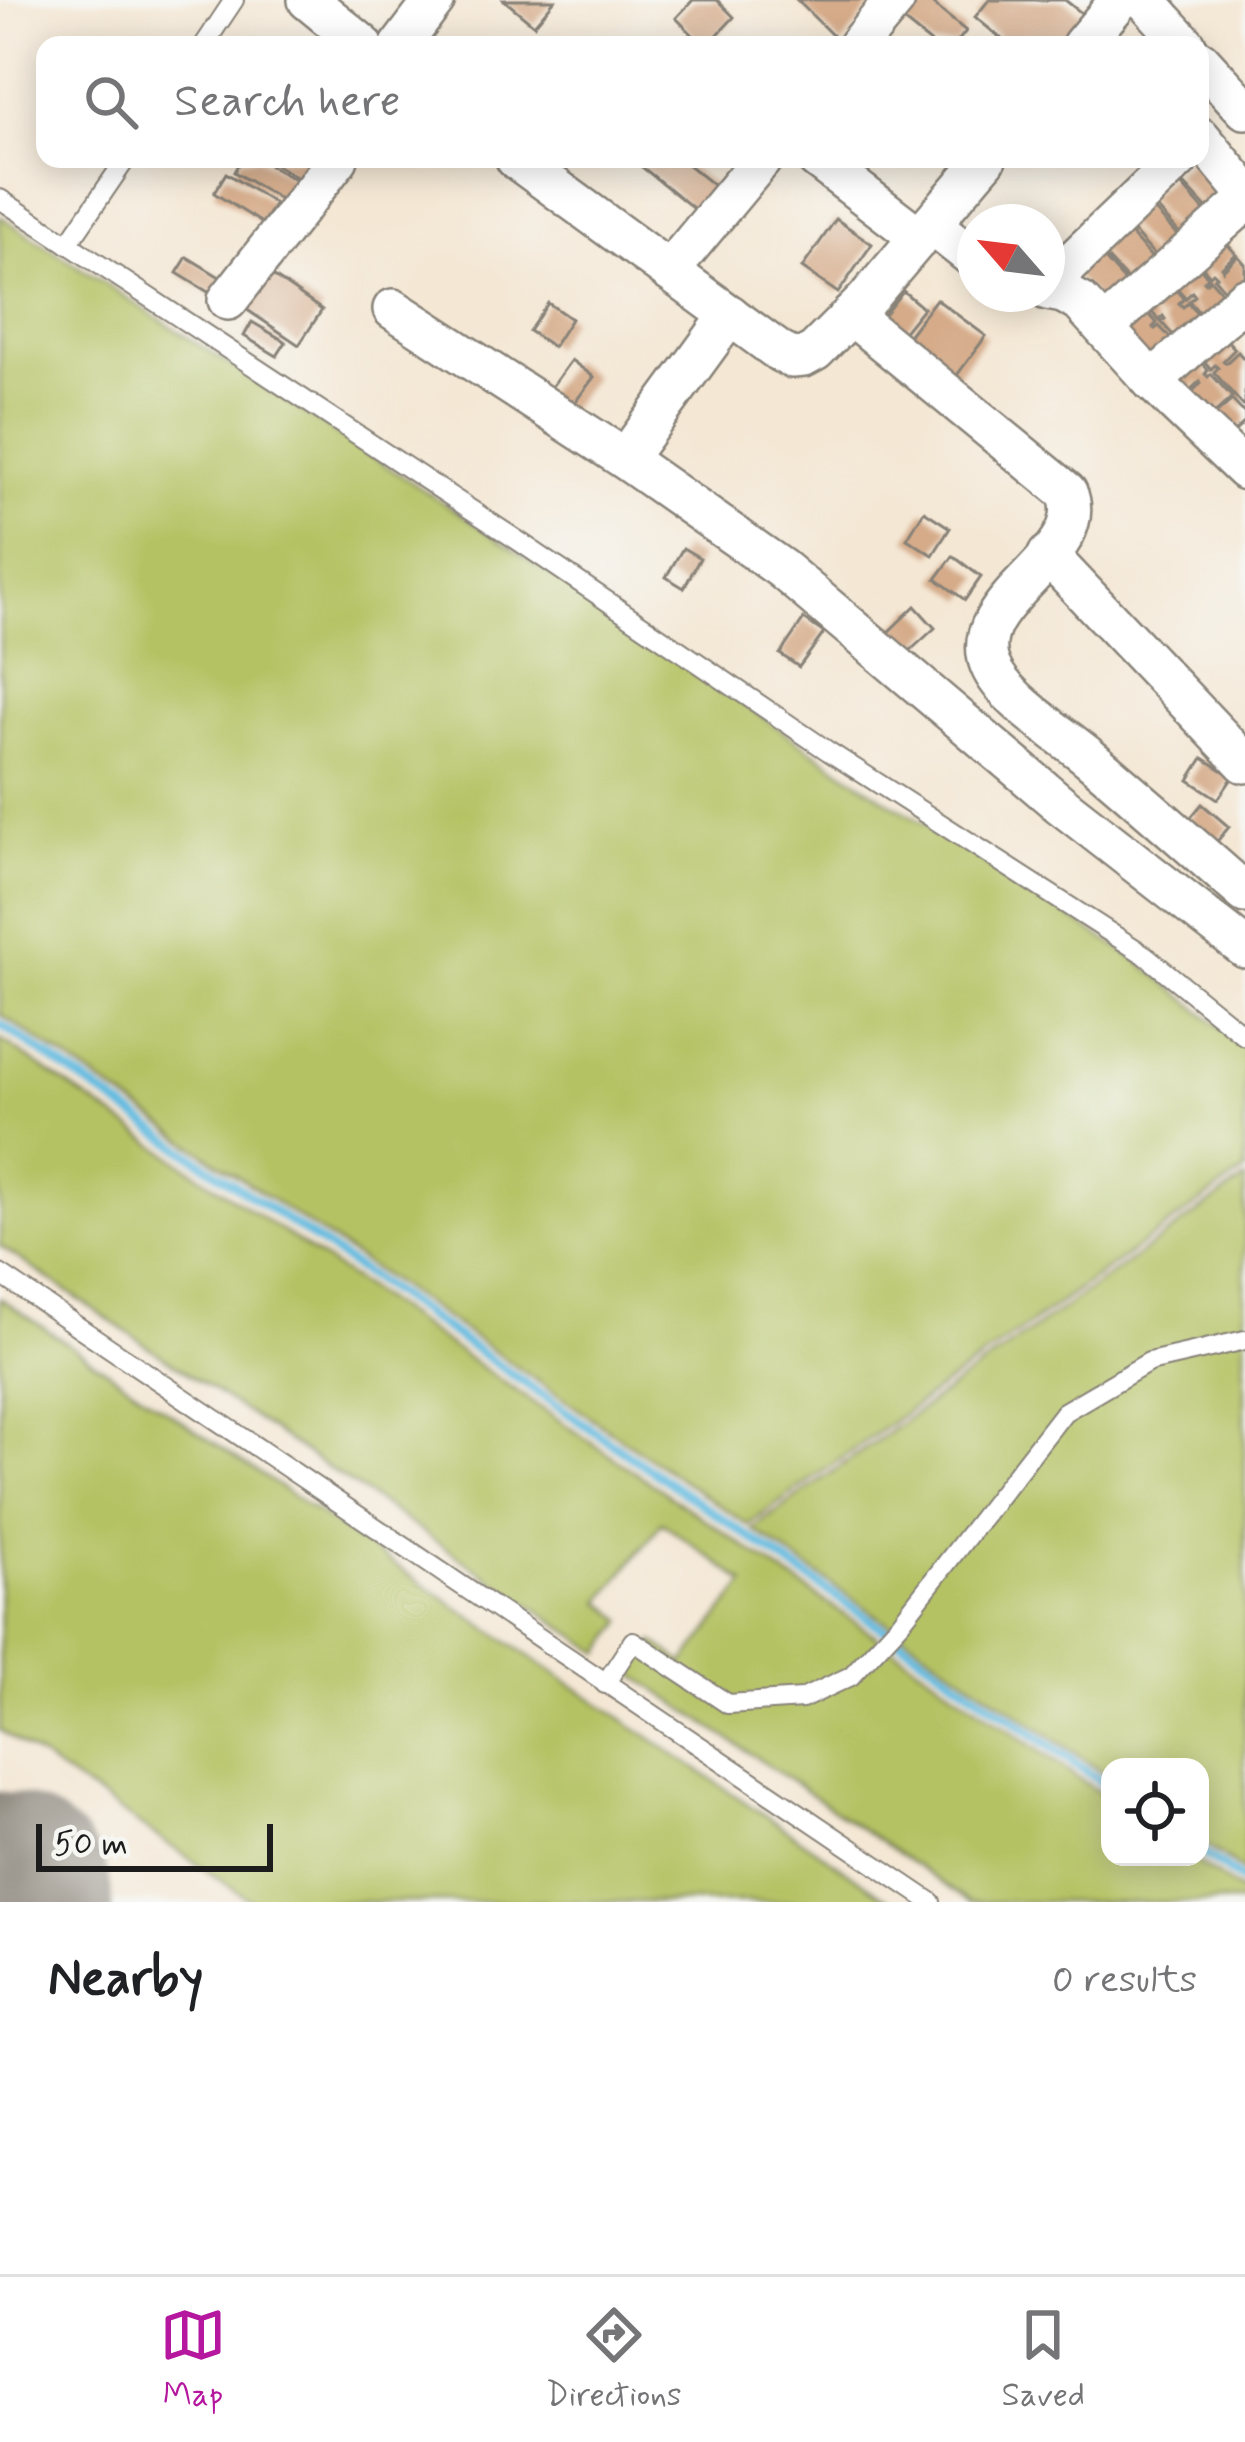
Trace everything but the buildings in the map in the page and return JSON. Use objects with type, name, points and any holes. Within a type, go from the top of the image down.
[{"type":"street","points":[[308,0],[352,36]]},
{"type":"street","points":[[408,36],[435,0]]},
{"type":"street","points":[[865,36],[895,0]]},
{"type":"street","points":[[1090,36],[1120,0]]},
{"type":"street","points":[[1145,0],[1178,36]]},
{"type":"street","points":[[1209,70],[1245,109],[1209,132]]},
{"type":"street","points":[[1209,148],[1245,190]]},
{"type":"street","points":[[228,300],[331,168]]},
{"type":"street","points":[[528,168],[792,358],[815,351],[851,315],[978,168]]},
{"type":"street","points":[[669,271],[755,168]]},
{"type":"street","points":[[832,168],[957,249]]},
{"type":"street","points":[[1065,270],[1170,168]]},
{"type":"street","points":[[1105,326],[1245,202]]},
{"type":"street","points":[[1065,294],[1105,326],[1152,381],[1245,470]]},
{"type":"street","points":[[1152,381],[1245,298]]},
{"type":"street","points":[[393,309],[625,459],[782,569],[1060,804],[1245,948]]},
{"type":"street","points":[[625,459],[730,315]]},
{"type":"street","points":[[851,315],[1067,492],[1073,506],[1059,542],[989,628],[986,647],[991,667],[1017,699],[1245,893]]},
{"type":"street","points":[[1048,555],[1242,753]]},
{"type":"lane","points":[[210,36],[234,0]]},
{"type":"lane","points":[[68,244],[120,168]]},
{"type":"lane","points":[[0,199],[827,751],[1145,955],[1245,1036]]},
{"type":"lane","points":[[0,1274],[931,1902]]},
{"type":"lane","points":[[605,1684],[633,1641],[728,1704],[802,1699],[851,1676],[900,1623],[1064,1412],[1149,1362],[1245,1340]]},
{"type":"green space","points":[[0,216],[1140,962],[1245,1046],[1245,1171],[748,1525],[0,1014]]},
{"type":"green space","points":[[0,1039],[1101,1794],[1101,1866],[1204,1866],[1245,1895],[1245,1902],[970,1902],[631,1673],[654,1642],[684,1663],[745,1583],[662,1522],[601,1602],[624,1620],[601,1653],[0,1246]]},
{"type":"green space","points":[[1245,1179],[1245,1873],[1209,1847],[1209,1758],[1101,1758],[1101,1772],[752,1529]]},
{"type":"green space","points":[[0,1298],[893,1902],[253,1902],[0,1730]]},
{"type":"waterway","points":[[0,1024],[1101,1782]]},
{"type":"waterway","points":[[1209,1857],[1245,1883]]},
{"type":"runway","points":[[0,1898],[6,1902]]}]
